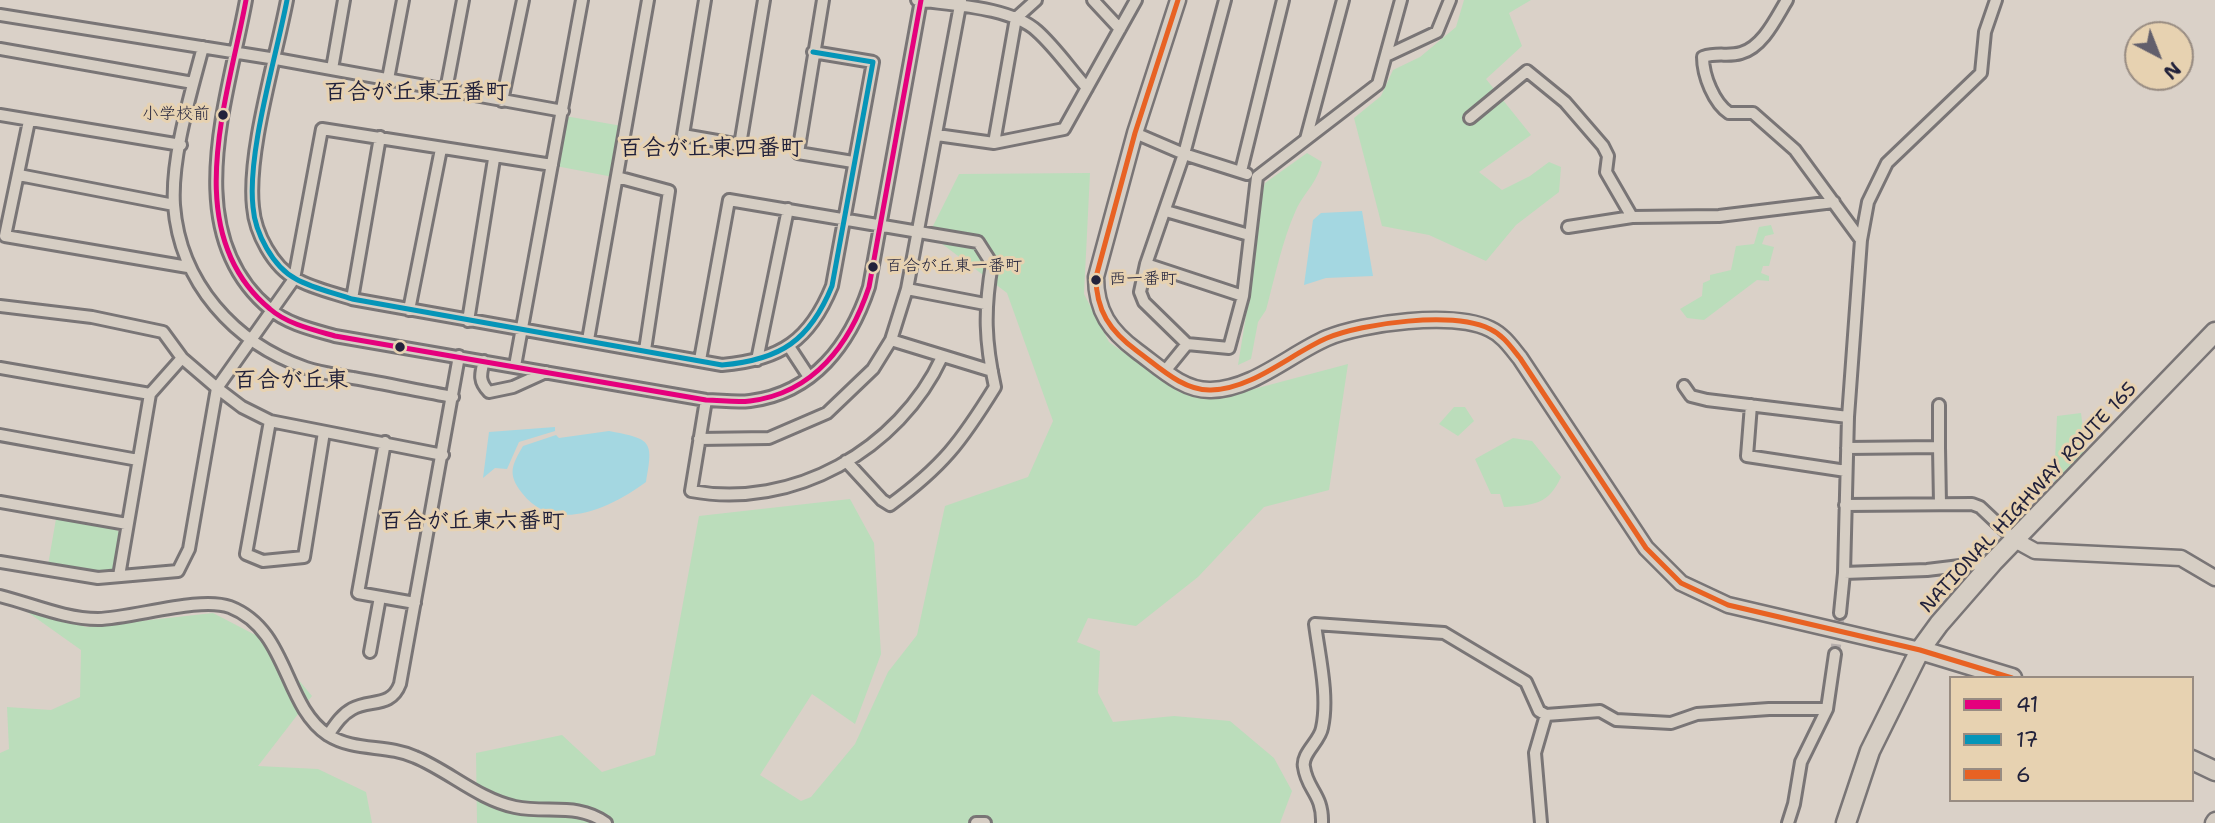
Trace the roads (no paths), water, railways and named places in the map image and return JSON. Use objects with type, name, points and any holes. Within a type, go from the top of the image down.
[{"type":"main road","name":"NATIONAL HIGHWAY ROUTE 165","points":[[1846,823],[1870,751],[1920,650],[1993,562],[2215,332]]},
{"type":"main road","points":[[1920,650],[2005,676]]},
{"type":"main road","points":[[2194,761],[2215,771]]},
{"type":"street","points":[[246,0],[215,188],[219,226],[227,254],[240,276],[272,311],[306,327],[335,336],[706,400],[750,401],[781,392],[809,377],[843,345],[858,322],[869,287],[919,0],[960,2],[1016,18],[1036,29],[1087,88]]},
{"type":"street","points":[[287,0],[255,164],[253,208],[256,226],[268,251],[295,279],[352,299],[722,365],[757,360],[790,348],[821,314],[832,286],[842,219],[873,62],[813,52]]},
{"type":"street","points":[[332,69],[344,0]]},
{"type":"street","points":[[388,79],[403,0]]},
{"type":"street","points":[[446,90],[463,0]]},
{"type":"street","points":[[502,101],[523,0]]},
{"type":"street","points":[[515,366],[582,0]]},
{"type":"street","points":[[588,340],[648,0]]},
{"type":"street","points":[[705,0],[683,135],[740,145],[764,0]]},
{"type":"street","points":[[823,0],[798,153],[853,162]]},
{"type":"street","points":[[994,143],[1016,18],[1036,0]]},
{"type":"street","points":[[1093,0],[1120,29]]},
{"type":"street","points":[[937,135],[994,143],[1064,129],[1136,0]]},
{"type":"street","points":[[1178,0],[1135,133],[1099,264],[1096,299],[1105,321],[1123,341],[1188,386],[1210,390],[1232,387],[1328,338],[1362,328],[1437,321],[1489,328],[1503,337],[1520,358],[1646,548],[1681,583],[1728,605],[1920,650]]},
{"type":"street","points":[[1225,0],[1184,153],[1146,264],[1140,292],[1144,302],[1188,344],[1229,348],[1243,296],[1257,177],[1378,84],[1401,0]]},
{"type":"street","points":[[1241,172],[1283,0]]},
{"type":"street","points":[[1306,139],[1343,0]]},
{"type":"street","points":[[1388,55],[1437,32],[1450,0]]},
{"type":"street","points":[[1787,0],[1756,46],[1739,54],[1717,52],[1703,57],[1703,66],[1720,105],[1729,113],[1754,113],[1795,150],[1861,240]]},
{"type":"street","points":[[1840,613],[1844,573],[1848,417],[1861,240],[1868,202],[1887,163],[1981,73],[1985,32],[1996,0]]},
{"type":"street","points":[[699,439],[769,438],[827,413],[873,369],[891,340],[907,289],[960,2]]},
{"type":"street","points":[[0,15],[203,47],[563,111]]},
{"type":"street","points":[[203,47],[181,145],[174,205],[188,267],[222,316],[250,341],[308,369],[453,397]]},
{"type":"street","points":[[0,49],[193,83]]},
{"type":"street","points":[[1469,118],[1527,71],[1565,103],[1603,146],[1608,156],[1606,172],[1632,217]]},
{"type":"street","points":[[0,115],[181,145]]},
{"type":"street","points":[[29,121],[5,236],[188,267]]},
{"type":"street","points":[[0,562],[98,578],[178,571],[189,549],[217,388],[295,279],[322,129],[494,159],[552,165]]},
{"type":"street","points":[[1135,133],[1184,153],[1257,177]]},
{"type":"street","points":[[352,299],[380,137]]},
{"type":"street","points":[[409,310],[441,149]]},
{"type":"street","points":[[468,321],[494,159]]},
{"type":"street","points":[[19,175],[174,205]]},
{"type":"street","points":[[617,177],[669,191],[645,350]]},
{"type":"street","points":[[700,360],[729,200],[978,242],[992,264],[985,304],[995,387],[964,438],[931,475],[890,505],[882,500],[846,461]]},
{"type":"street","points":[[1568,226],[1632,217],[1719,216],[1834,202]]},
{"type":"street","points":[[757,360],[788,209]]},
{"type":"street","points":[[1166,211],[1249,235]]},
{"type":"street","points":[[1146,264],[1243,296]]},
{"type":"street","points":[[907,289],[985,304]]},
{"type":"street","points":[[0,306],[92,317],[163,332],[182,358],[217,388],[242,407],[270,421],[443,454]]},
{"type":"street","points":[[891,340],[992,371]]},
{"type":"street","points":[[1165,371],[1188,344]]},
{"type":"street","points":[[790,348],[809,377]]},
{"type":"street","points":[[328,734],[342,716],[354,707],[385,702],[396,695],[443,454],[459,356]]},
{"type":"street","points":[[706,400],[691,491],[740,496],[781,489],[820,476],[880,438],[910,411],[930,384],[942,357]]},
{"type":"street","points":[[120,576],[150,394],[182,358]]},
{"type":"street","points":[[484,361],[480,374],[481,384],[489,392],[513,387],[546,372]]},
{"type":"street","points":[[0,368],[150,394]]},
{"type":"street","points":[[1684,386],[1691,396],[1848,417]]},
{"type":"street","points":[[1751,405],[1747,456],[1846,471]]},
{"type":"street","points":[[1939,405],[1940,504]]},
{"type":"street","points":[[270,421],[246,554],[263,562],[304,557],[324,432]]},
{"type":"street","points":[[0,435],[138,460]]},
{"type":"street","points":[[385,442],[358,593],[415,603]]},
{"type":"street","points":[[1847,448],[1939,447]]},
{"type":"street","points":[[0,502],[127,524]]},
{"type":"street","points":[[1845,505],[1976,505],[2015,540],[2035,551],[2181,558],[2215,578]]},
{"type":"street","points":[[1844,573],[1927,570],[1993,562]]},
{"type":"street","points":[[0,596],[75,617],[99,619],[204,603],[229,607],[247,617],[269,639],[301,701],[328,734],[354,746],[397,750],[416,757],[485,796],[514,807],[578,810],[589,812],[606,823]]},
{"type":"street","points":[[370,652],[380,597]]},
{"type":"street","points":[[1322,823],[1323,804],[1304,767],[1304,760],[1322,729],[1323,699],[1315,624],[1444,633],[1526,682],[1539,711],[1546,715],[1600,711],[1616,720],[1671,723],[1698,715],[1769,709],[1827,709]]},
{"type":"street","points":[[1788,823],[1801,762],[1827,709],[1835,654]]},
{"type":"street","points":[[1542,823],[1535,753],[1546,715]]},
{"type":"street","points":[[976,823],[985,823]]},
{"type":"water","points":[[1362,211],[1373,276],[1326,278],[1304,285],[1313,220],[1321,213]]},
{"type":"water","points":[[555,427],[555,431],[519,442],[507,469],[495,468],[483,478],[489,432]]},
{"type":"water","points":[[609,431],[634,436],[646,444],[649,450],[646,482],[632,492],[600,508],[566,515],[550,513],[535,506],[517,486],[513,470],[523,446],[556,435],[559,438]]},
{"type":"tunnel","points":[[1835,654],[1840,613]]},
{"type":"place","name":"小学校前","points":[[223,115]]},
{"type":"place","name":"百合が丘東一番町","points":[[873,267]]},
{"type":"place","name":"西一番町","points":[[1096,280]]},
{"type":"district","name":"百合が丘東五番町","points":[[416,93]]},
{"type":"district","name":"百合が丘東四番町","points":[[711,149]]},
{"type":"district","name":"百合が丘東","points":[[291,381]]},
{"type":"district","name":"百合が丘東六番町","points":[[472,522]]}]
